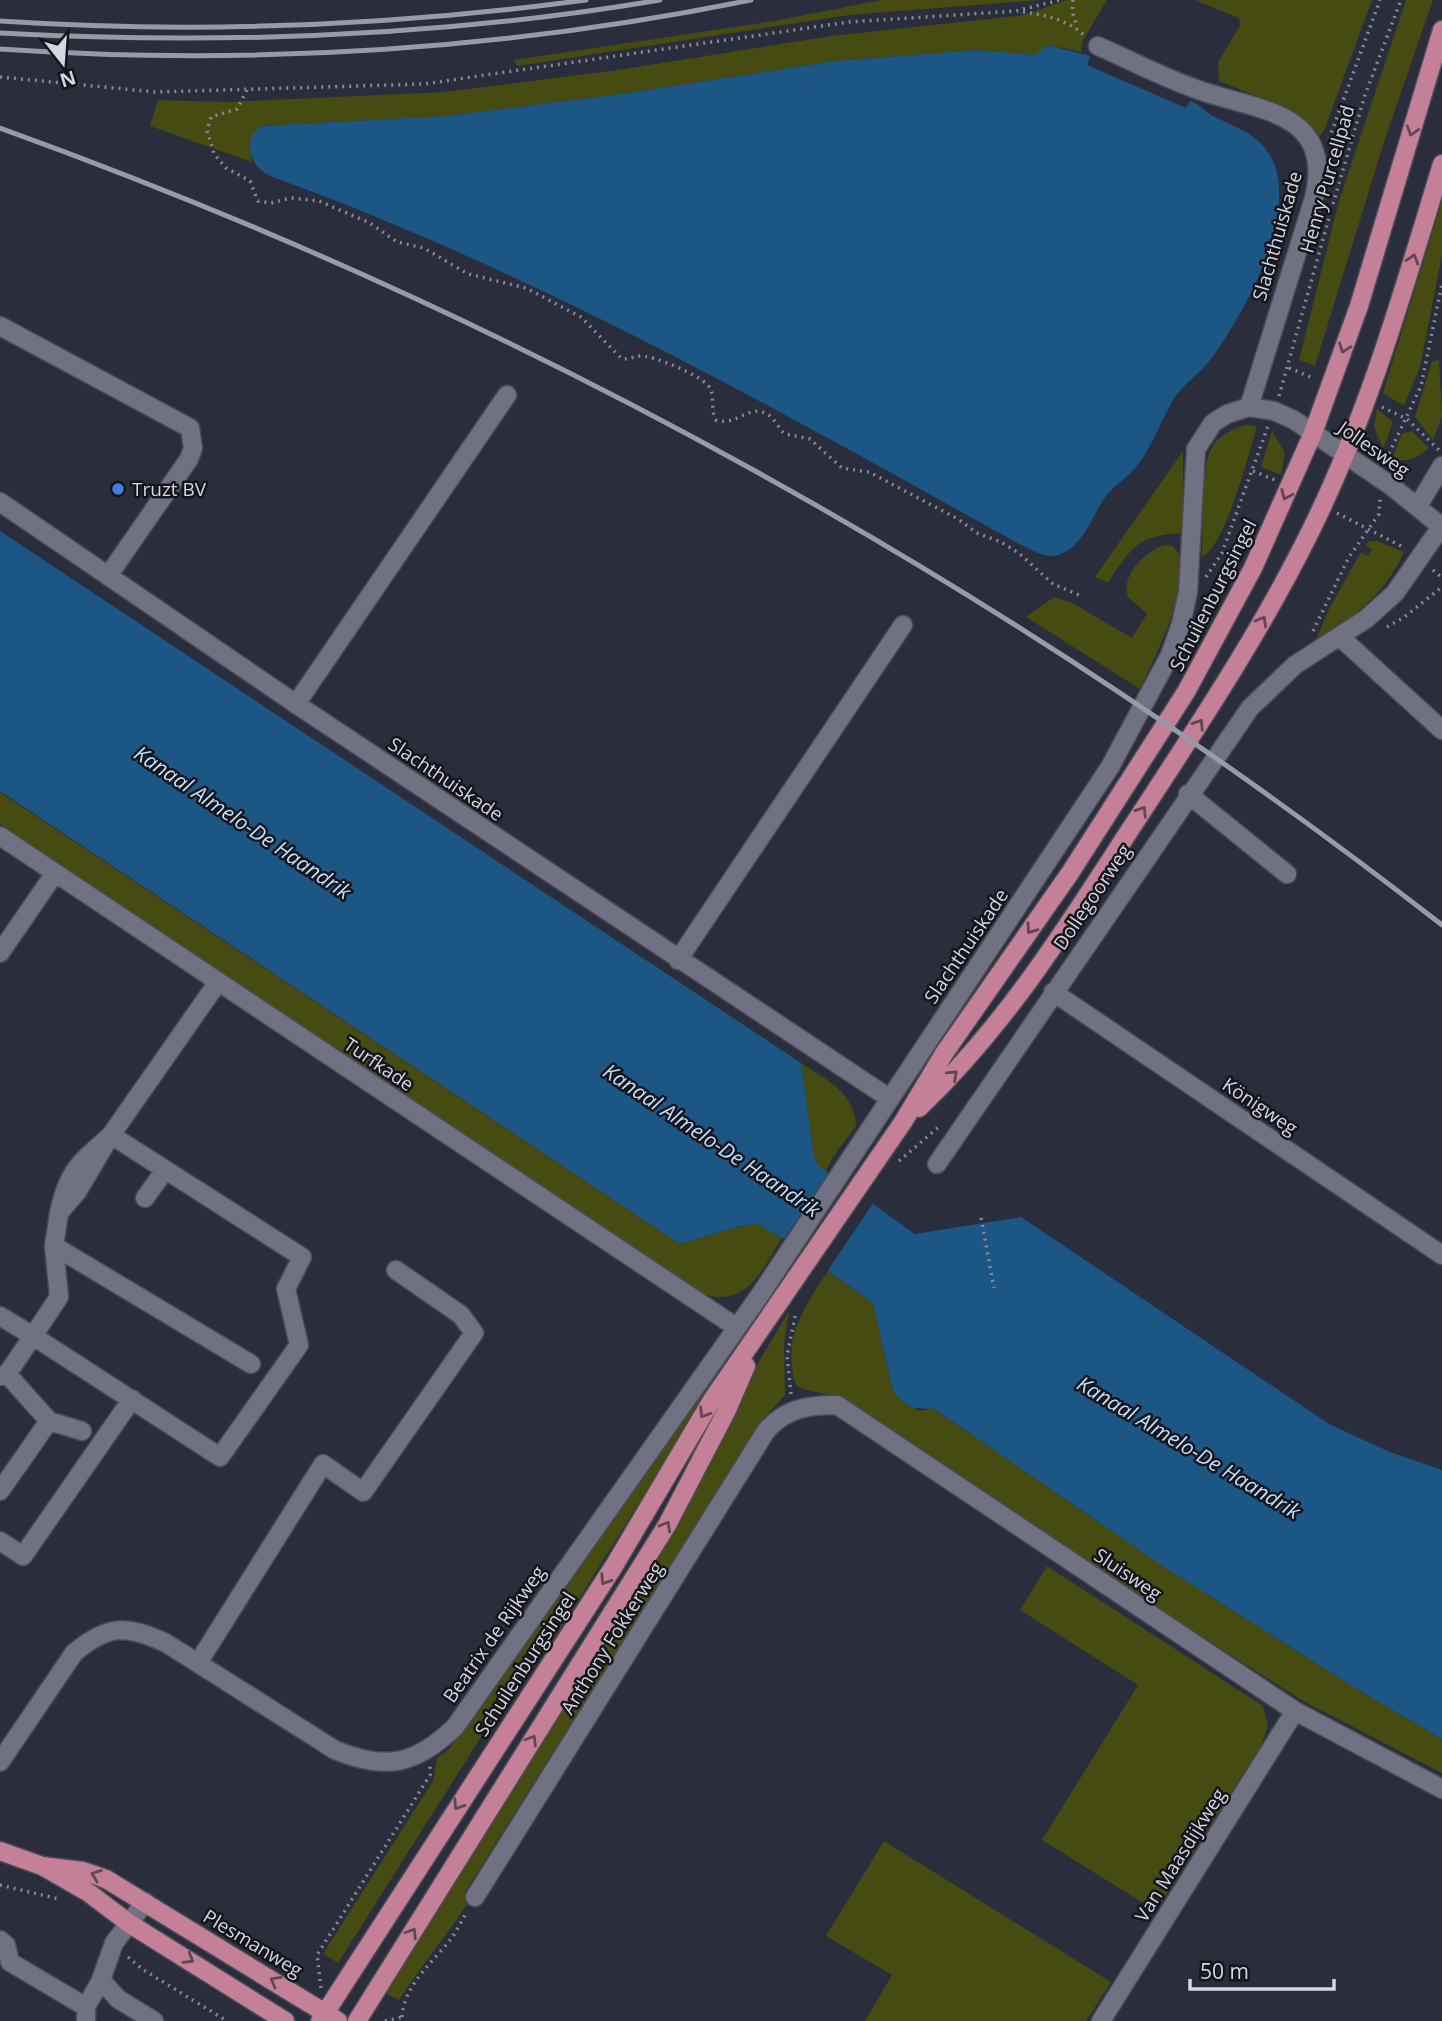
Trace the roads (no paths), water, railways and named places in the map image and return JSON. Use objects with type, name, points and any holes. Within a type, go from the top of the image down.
[{"type":"main road","name":"Schuilenburgsingel","points":[[328,2018],[614,1566],[712,1400],[758,1337],[903,1122],[945,1052],[1070,873],[1186,692],[1253,568],[1313,433],[1359,306],[1442,30]]},
{"type":"main road","name":"Schuilenburgsingel","points":[[903,1122],[964,1065],[1004,1017],[1090,892],[1265,616],[1311,531],[1346,454],[1393,324],[1442,164]]},
{"type":"main road","name":"Schuilenburgsingel","points":[[358,2021],[667,1525],[727,1410],[758,1337]]},
{"type":"main road","name":"Plesmanweg","points":[[0,1852],[42,1866],[89,1892],[131,1924],[285,2021]]},
{"type":"main road","name":"Plesmanweg","points":[[42,1866],[83,1871],[106,1879],[328,2018]]},
{"type":"street","name":"Slachthuiskade","points":[[0,502],[678,960],[890,1098],[1110,767],[1170,654],[1188,592],[1196,449],[1213,424],[1227,414],[1249,407],[1314,198],[1317,175],[1315,151],[1300,128],[1287,117],[1196,89],[1098,46]]},
{"type":"street","points":[[0,326],[190,428],[194,448],[189,459],[108,576]]},
{"type":"street","points":[[296,704],[507,395]]},
{"type":"street","points":[[1249,407],[1274,411],[1313,433]]},
{"type":"street","name":"Jollesweg","points":[[1313,433],[1381,479],[1442,527]]},
{"type":"street","points":[[1418,506],[1442,466]]},
{"type":"street","name":"Dollegoorweg","points":[[937,1164],[1233,729],[1270,686],[1294,665],[1340,637],[1395,593],[1442,527]]},
{"type":"street","points":[[678,960],[903,625]]},
{"type":"street","points":[[1340,637],[1442,730]]},
{"type":"street","points":[[1188,794],[1287,874]]},
{"type":"street","name":"Turfkade","points":[[0,836],[736,1327]]},
{"type":"street","points":[[0,953],[55,873]]},
{"type":"street","points":[[82,1431],[50,1421],[3,1375],[59,1297],[54,1246],[59,1213],[71,1188],[218,982]]},
{"type":"street","name":"Königweg","points":[[1053,992],[1442,1255]]},
{"type":"street","name":"Beatrix de Rijkweg","points":[[0,1762],[74,1653],[89,1640],[119,1630],[136,1629],[166,1643],[335,1750],[356,1759],[393,1761],[432,1749],[455,1727],[788,1254],[890,1098]]},
{"type":"street","points":[[0,1316],[220,1457],[299,1345],[286,1289],[302,1257],[111,1135]]},
{"type":"street","points":[[145,1198],[165,1170]]},
{"type":"street","points":[[54,1246],[251,1364]]},
{"type":"street","points":[[198,1663],[323,1464],[363,1492],[474,1334],[461,1315],[397,1270]]},
{"type":"street","points":[[0,1541],[23,1556],[132,1399]]},
{"type":"street","name":"Sluisweg","points":[[792,1410],[810,1405],[837,1405],[1295,1711],[1442,1789]]},
{"type":"street","name":"Anthony Fokkerweg","points":[[475,1897],[766,1431],[776,1420],[792,1410]]},
{"type":"street","points":[[0,1491],[50,1421]]},
{"type":"street","name":"Van Maasdijkweg","points":[[1101,2021],[1295,1711]]},
{"type":"street","points":[[0,1940],[6,1945],[10,1962],[86,2014],[114,1943],[131,1924],[145,1902]]},
{"type":"street","points":[[101,1980],[118,1999],[154,2021]]},
{"type":"water","points":[[1048,45],[1090,56],[1087,65],[1186,108],[1190,101],[1193,102],[1211,115],[1247,133],[1265,148],[1275,167],[1279,189],[1278,213],[1264,264],[1228,333],[1207,364],[1175,397],[1136,467],[1103,500],[1075,544],[1056,556],[1041,554],[1021,545],[746,394],[559,299],[465,255],[270,176],[253,160],[250,149],[251,136],[261,126],[446,116],[621,94],[835,61],[976,50],[1034,55]]},
{"type":"water","name":"Kanaal Almelo-De Haandrik","points":[[0,531],[801,1063],[814,1157],[819,1166],[915,1234],[1021,1217],[1329,1424],[1390,1452],[1442,1470],[1442,1739],[1360,1691],[1161,1565],[933,1408],[921,1409],[905,1404],[893,1391],[873,1303],[828,1271],[826,1264],[758,1224],[744,1225],[680,1244],[0,791]]},
{"type":"railway","points":[[0,21],[147,27],[294,25],[440,16],[586,0]]},
{"type":"railway","points":[[0,33],[166,38],[331,35],[496,22],[660,0]]},
{"type":"railway","points":[[0,49],[188,56],[377,50],[565,31],[751,0]]},
{"type":"railway","points":[[0,128],[193,202],[383,284],[570,373],[752,470],[931,573],[1106,684],[1276,801],[1442,925]]},
{"type":"place","name":"Truzt BV","points":[[118,489]]}]
